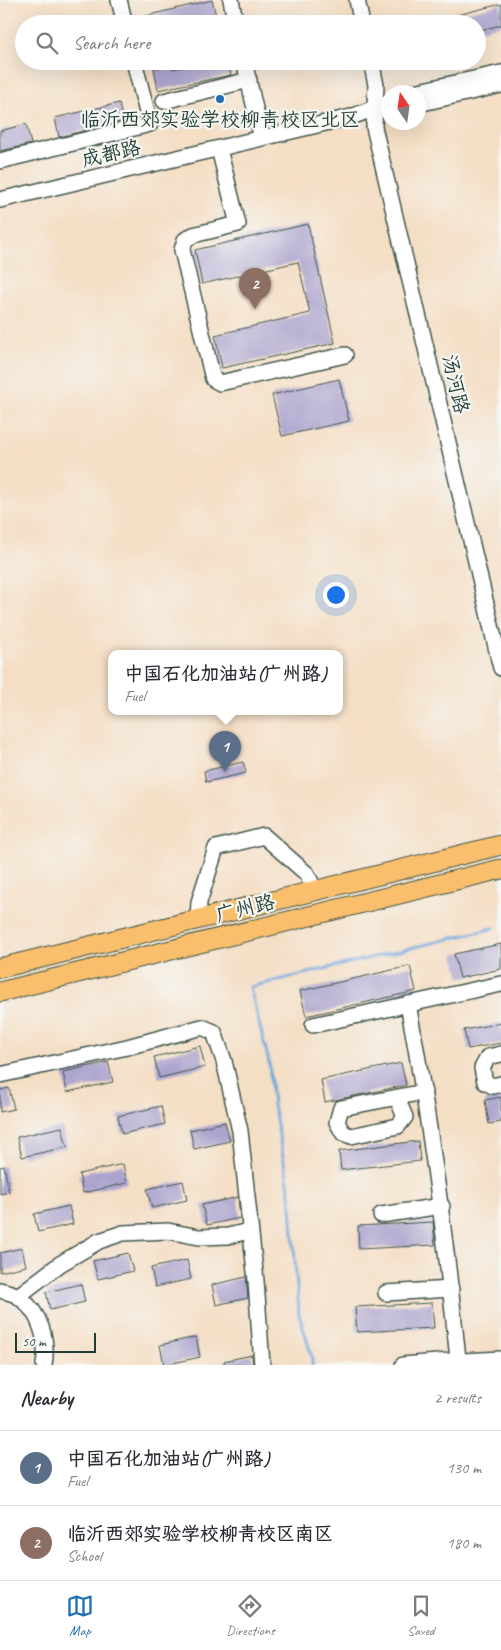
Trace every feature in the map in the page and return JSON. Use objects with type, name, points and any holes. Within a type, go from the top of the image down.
[{"type":"main road","points":[[482,850],[501,836]]},
{"type":"main road","name":"广州路","points":[[0,968],[501,846]]},
{"type":"main road","name":"广州路","points":[[0,992],[492,875],[501,869]]},
{"type":"street","points":[[120,0],[123,15]]},
{"type":"street","points":[[231,0],[234,15]]},
{"type":"street","points":[[347,0],[350,15]]},
{"type":"street","points":[[357,0],[360,15]]},
{"type":"street","points":[[0,161],[150,124],[136,70]]},
{"type":"street","points":[[246,70],[260,130]]},
{"type":"street","name":"汤河路","points":[[363,70],[366,86],[381,104]]},
{"type":"street","name":"汤河路","points":[[373,70],[381,98]]},
{"type":"street","points":[[426,89],[501,73]]},
{"type":"street","points":[[164,101],[249,80]]},
{"type":"street","points":[[426,102],[501,85]]},
{"type":"street","name":"成都路","points":[[0,191],[350,109],[381,107]]},
{"type":"street","name":"成都路","points":[[0,200],[218,149],[381,108]]},
{"type":"street","name":"汤河路","points":[[381,113],[374,127],[501,668]]},
{"type":"street","name":"汤河路","points":[[384,130],[501,621]]},
{"type":"street","points":[[218,149],[238,224],[193,235],[185,240],[182,250],[214,379],[220,383],[345,355]]},
{"type":"street","points":[[198,920],[199,902],[216,848],[264,836],[307,874],[315,891]]},
{"type":"street","points":[[313,1025],[501,984]]},
{"type":"street","points":[[408,1004],[442,1206],[451,1289],[456,1362]]},
{"type":"street","points":[[0,1075],[127,1047],[202,1027],[214,1032],[224,1061],[240,1131],[262,1365]]},
{"type":"street","points":[[501,1054],[488,1057],[482,1068],[485,1082],[493,1086],[501,1084]]},
{"type":"street","points":[[397,1098],[424,1092]]},
{"type":"street","points":[[381,1215],[442,1206]]},
{"type":"street","points":[[18,1296],[60,1264],[99,1241],[123,1233],[168,1231],[200,1237],[228,1236],[250,1231]]},
{"type":"street","points":[[386,1293],[451,1289]]},
{"type":"street","points":[[0,1290],[18,1296],[34,1313],[43,1330],[47,1347],[44,1365]]},
{"type":"street","points":[[403,1365],[501,1359]]},
{"type":"building","points":[[212,0],[216,15],[150,15]]},
{"type":"building","points":[[501,4],[501,25],[486,29],[486,15],[457,15]]},
{"type":"building","points":[[154,70],[230,70],[231,75],[158,90]]},
{"type":"building","points":[[119,103],[123,121],[59,137],[55,118]]},
{"type":"building","points":[[26,124],[31,144],[0,151],[0,131]]},
{"type":"building","points":[[308,224],[335,343],[222,368],[215,335],[310,313],[298,262],[202,284],[195,250]]},
{"type":"building","points":[[339,379],[349,421],[282,436],[272,395]]},
{"type":"building","points":[[243,762],[246,773],[206,782],[204,771]]},
{"type":"building","points":[[501,944],[501,969],[460,978],[454,954]]},
{"type":"building","points":[[410,966],[416,991],[306,1016],[300,991]]},
{"type":"building","points":[[501,1023],[501,1043],[468,1049],[464,1030]]},
{"type":"building","points":[[200,1046],[205,1067],[159,1078],[154,1057]]},
{"type":"building","points":[[108,1062],[113,1082],[67,1092],[63,1072]]},
{"type":"building","points":[[401,1063],[406,1085],[325,1102],[321,1080]]},
{"type":"building","points":[[9,1088],[14,1109],[0,1112],[0,1090]]},
{"type":"building","points":[[501,1097],[501,1122],[489,1124],[485,1100]]},
{"type":"building","points":[[161,1106],[165,1124],[122,1134],[118,1116]]},
{"type":"building","points":[[225,1122],[230,1141],[194,1149],[190,1130]]},
{"type":"building","points":[[62,1127],[67,1147],[22,1157],[17,1137]]},
{"type":"building","points":[[418,1141],[420,1161],[341,1170],[339,1151]]},
{"type":"building","points":[[123,1164],[127,1183],[83,1193],[79,1174]]},
{"type":"building","points":[[4,1166],[9,1192],[0,1194],[0,1167]]},
{"type":"building","points":[[183,1181],[187,1200],[152,1208],[147,1189]]},
{"type":"building","points":[[238,1197],[240,1218],[207,1225],[202,1205]]},
{"type":"building","points":[[69,1206],[73,1224],[38,1232],[34,1214]]},
{"type":"building","points":[[433,1222],[435,1245],[359,1249],[358,1226]]},
{"type":"building","points":[[22,1248],[26,1266],[0,1272],[0,1253]]},
{"type":"building","points":[[128,1253],[133,1271],[98,1279],[93,1261]]},
{"type":"building","points":[[187,1260],[191,1279],[155,1287],[151,1268]]},
{"type":"building","points":[[246,1277],[248,1298],[216,1305],[212,1285]]},
{"type":"building","points":[[81,1284],[85,1302],[50,1310],[46,1292]]},
{"type":"building","points":[[432,1303],[434,1328],[357,1332],[355,1307]]},
{"type":"building","points":[[196,1337],[200,1357],[164,1365],[160,1345]]},
{"type":"building","points":[[252,1355],[253,1365],[225,1365],[224,1361]]},
{"type":"waterway","points":[[312,1365],[312,1357],[299,1314],[290,1193],[273,1104],[269,1062],[250,987],[494,928]]},
{"type":"place","name":"临沂西郊实验学校柳青校区北区","points":[[220,99]]},
{"type":"place","name":"临沂西郊实验学校柳青校区南区","points":[[255,309]]},
{"type":"place","name":"中国石化加油站(广州路)","points":[[225,772]]}]
